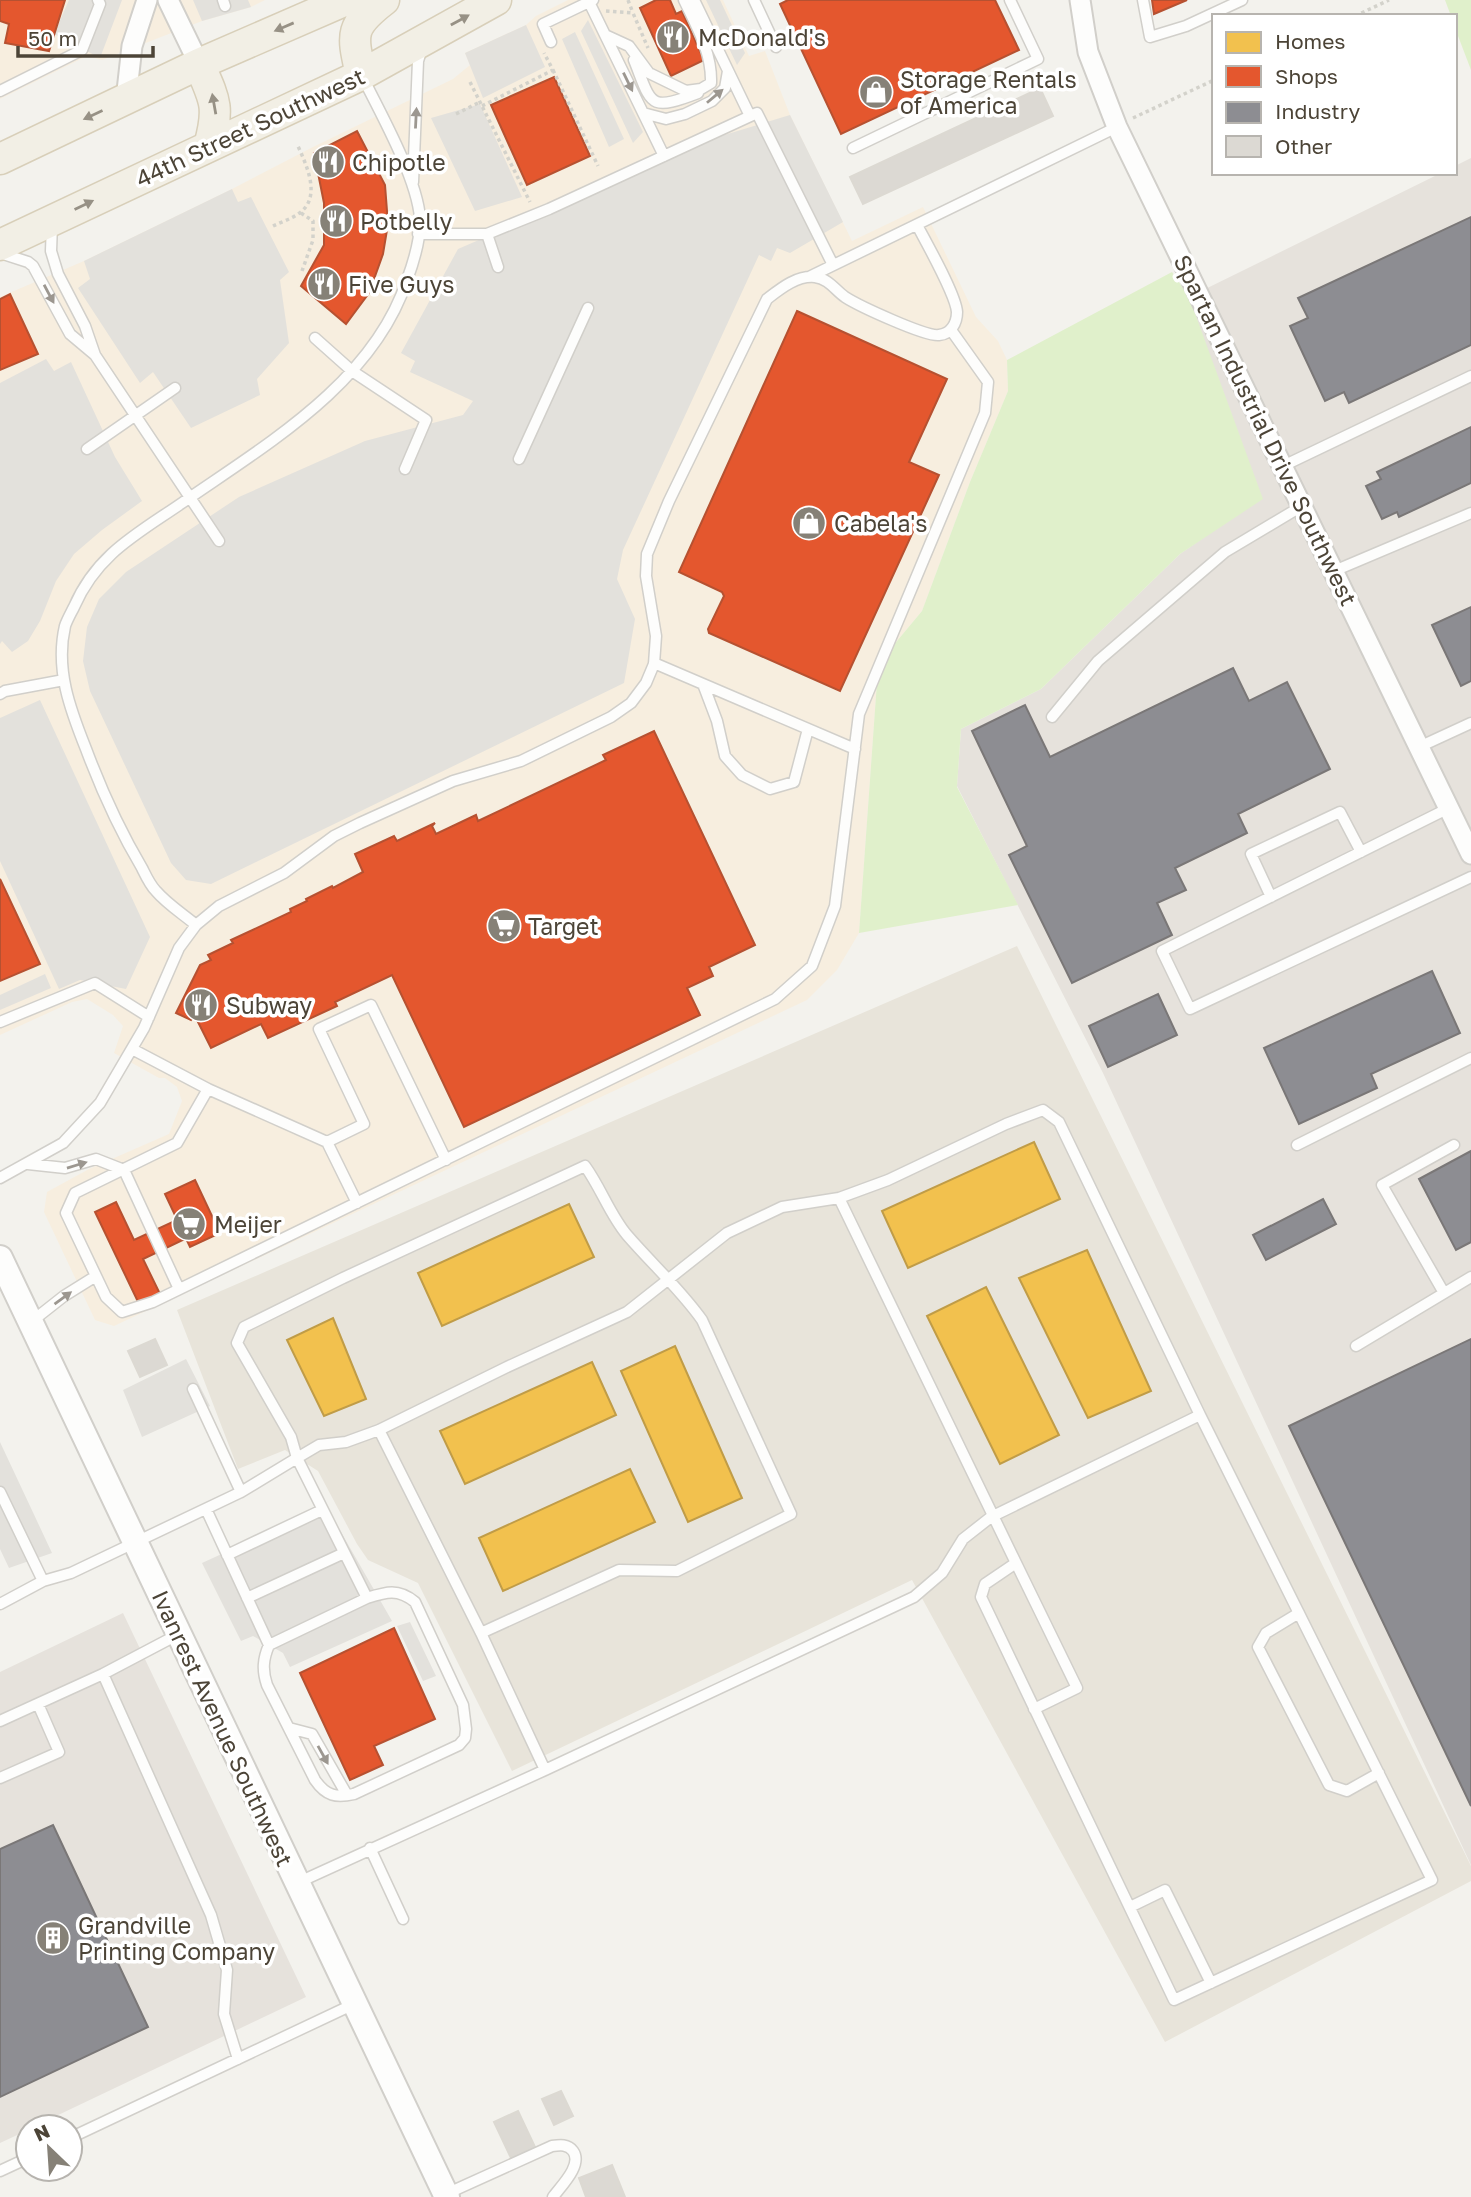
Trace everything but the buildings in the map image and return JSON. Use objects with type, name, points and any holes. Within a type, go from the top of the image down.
[{"type":"main road","points":[[0,159],[199,64],[346,0]]},
{"type":"main road","points":[[361,75],[354,36],[364,15],[384,0]]},
{"type":"main road","name":"44th Street Southwest","points":[[0,245],[361,75],[496,0]]},
{"type":"main road","points":[[199,64],[214,97],[216,111],[209,146]]},
{"type":"street","points":[[126,100],[132,46],[147,0]]},
{"type":"street","points":[[168,0],[199,64]]},
{"type":"street","name":"Spartan Industrial Drive Southwest","points":[[1080,0],[1088,52],[1117,127],[1471,854]]},
{"type":"street","name":"Ivanrest Avenue Southwest","points":[[0,1258],[446,2196]]},
{"type":"lane","points":[[0,91],[82,50],[100,4],[99,0]]},
{"type":"lane","points":[[629,46],[649,97],[660,104],[674,103],[702,92],[711,83],[712,69],[708,53],[684,0]]},
{"type":"lane","points":[[694,0],[750,116]]},
{"type":"lane","points":[[754,0],[776,47]]},
{"type":"lane","points":[[853,148],[1038,59],[1010,0]]},
{"type":"lane","points":[[1143,0],[1150,37],[1186,26],[1242,0]]},
{"type":"lane","points":[[551,42],[543,24],[592,4],[664,156]]},
{"type":"lane","points":[[605,34],[629,46],[649,74],[686,91],[701,89],[711,83]]},
{"type":"lane","points":[[413,187],[418,61],[425,40]]},
{"type":"lane","points":[[643,113],[666,119],[685,114],[712,101],[725,88],[729,71]]},
{"type":"lane","points":[[196,925],[155,890],[133,853],[92,766],[69,706],[61,669],[65,625],[83,585],[108,555],[264,446],[308,411],[352,371],[386,327],[402,294],[415,257],[420,218],[413,187],[380,110],[361,75]]},
{"type":"lane","points":[[418,234],[487,234],[757,113],[833,265]]},
{"type":"lane","points":[[0,1178],[62,1143],[100,1103],[149,1017],[179,948],[196,925],[219,906],[284,873],[334,836],[453,781],[521,761],[611,717],[636,697],[646,683],[654,663],[656,636],[646,576],[647,554],[655,531],[767,299],[780,289],[918,225],[1117,127]]},
{"type":"lane","points":[[52,221],[51,251],[58,274],[85,326],[95,355],[219,541]]},
{"type":"lane","points":[[807,278],[826,280],[852,300],[927,334],[940,335],[951,331],[956,322],[956,304],[918,225]]},
{"type":"lane","points":[[487,234],[498,267]]},
{"type":"lane","points":[[0,253],[33,266],[70,334],[95,355]]},
{"type":"lane","points":[[519,459],[588,308]]},
{"type":"lane","points":[[208,1089],[177,1143],[75,1193],[66,1213],[106,1297],[122,1312],[153,1302],[775,999],[812,966],[835,906],[859,714],[985,413],[988,382],[951,331]]},
{"type":"lane","points":[[315,338],[352,371],[426,420],[405,469]]},
{"type":"lane","points":[[1283,466],[1471,376]]},
{"type":"lane","points":[[87,449],[175,388]]},
{"type":"lane","points":[[1052,717],[1098,661],[1225,552],[1302,506]]},
{"type":"lane","points":[[1334,571],[1471,513]]},
{"type":"lane","points":[[654,663],[855,749]]},
{"type":"lane","points":[[0,694],[64,680]]},
{"type":"lane","points":[[703,684],[717,721],[725,756],[742,775],[771,789],[794,782],[808,729]]},
{"type":"lane","points":[[1419,747],[1471,723]]},
{"type":"lane","points":[[1449,808],[1162,951],[1190,1009],[1471,877]]},
{"type":"lane","points":[[1271,897],[1251,854],[1340,812],[1361,852]]},
{"type":"lane","points":[[0,1022],[95,983],[149,1017]]},
{"type":"lane","points":[[327,1142],[365,1124],[319,1029],[371,1005],[446,1160]]},
{"type":"lane","points":[[132,1049],[208,1089],[327,1142],[357,1203]]},
{"type":"lane","points":[[1297,1144],[1471,1058]]},
{"type":"lane","points":[[0,1604],[43,1581],[71,1573],[241,1492],[319,1445],[346,1443],[379,1430],[627,1312],[727,1233],[782,1207],[839,1198],[888,1180],[1006,1124],[1044,1110],[1059,1122],[1200,1415],[1432,1880],[1174,2000],[981,1597],[985,1584],[1016,1563]]},
{"type":"lane","points":[[1444,1293],[1382,1185],[1454,1145]]},
{"type":"lane","points":[[28,1164],[65,1168],[96,1159],[124,1170],[179,1289]]},
{"type":"lane","points":[[367,1598],[297,1458],[290,1437],[237,1343],[244,1327],[585,1166],[625,1233],[702,1320],[791,1514],[677,1571],[619,1570],[481,1633]]},
{"type":"lane","points":[[839,1198],[991,1517],[1077,1688],[1034,1709]]},
{"type":"lane","points":[[31,1323],[64,1296],[96,1276]]},
{"type":"lane","points":[[1356,1346],[1471,1277]]},
{"type":"lane","points":[[193,1389],[241,1492]]},
{"type":"lane","points":[[297,1883],[914,1597],[942,1573],[963,1539],[991,1517],[1200,1415]]},
{"type":"lane","points":[[379,1430],[481,1633],[545,1770]]},
{"type":"lane","points":[[0,1492],[43,1581]]},
{"type":"lane","points":[[206,1509],[269,1645]]},
{"type":"lane","points":[[227,1555],[322,1510]]},
{"type":"lane","points":[[247,1598],[344,1553]]},
{"type":"lane","points":[[387,1591],[400,1592],[415,1602],[463,1705],[465,1738],[459,1745],[347,1795],[330,1796],[321,1790],[263,1674],[265,1655],[269,1645],[367,1598],[387,1591]]},
{"type":"lane","points":[[1299,1613],[1266,1633],[1258,1647],[1329,1785],[1346,1791],[1379,1773]]},
{"type":"lane","points":[[0,1721],[103,1674],[179,1634]]},
{"type":"lane","points":[[103,1674],[211,1916],[228,1970],[224,2014],[239,2059]]},
{"type":"lane","points":[[0,1778],[59,1752],[38,1704]]},
{"type":"lane","points":[[289,1728],[312,1734],[347,1795]]},
{"type":"lane","points":[[370,1848],[403,1919]]},
{"type":"lane","points":[[1130,1907],[1166,1890],[1211,1983]]},
{"type":"lane","points":[[84,2131],[354,2004]]},
{"type":"lane","points":[[446,2196],[552,2146],[562,2144],[572,2148],[576,2156],[574,2168],[553,2197]]},
{"type":"path","points":[[628,0],[646,38],[649,52]]},
{"type":"path","points":[[1359,14],[1389,0]]},
{"type":"path","points":[[592,4],[633,12]]},
{"type":"path","points":[[541,47],[598,166]]},
{"type":"path","points":[[456,114],[553,70]]},
{"type":"path","points":[[1117,127],[1212,81]]},
{"type":"path","points":[[470,82],[530,202]]},
{"type":"path","points":[[273,226],[301,213],[310,197],[311,179],[297,144]]},
{"type":"path","points":[[301,213],[313,221],[313,240],[302,271]]},
{"type":"shaded area","points":[[0,0],[265,0],[102,60],[87,56],[0,99]]},
{"type":"shaded area","points":[[69,0],[122,0],[100,58],[54,34]]},
{"type":"shaded area","points":[[193,0],[248,0],[251,7],[202,21]]},
{"type":"shaded area","points":[[568,0],[723,0],[749,56],[765,51],[790,115],[852,241],[923,207],[976,317],[998,341],[1007,360],[1008,391],[970,482],[922,611],[892,647],[877,682],[859,933],[837,970],[807,1000],[114,1326],[95,1320],[44,1212],[47,1192],[89,1169],[169,1134],[182,1101],[177,1087],[165,1078],[159,1078],[114,1053],[123,1026],[113,1015],[87,999],[72,1002],[0,1035],[0,297],[84,261],[453,79],[470,65],[465,53],[526,25],[536,16]]},
{"type":"shaded area","points":[[706,0],[720,0],[745,53],[737,65]]},
{"type":"shaded area","points":[[588,20],[643,132],[633,143],[581,31]]},
{"type":"shaded area","points":[[526,25],[545,67],[483,98],[465,53]]},
{"type":"shaded area","points":[[575,32],[624,139],[609,147],[562,39]]},
{"type":"shaded area","points":[[480,104],[522,197],[475,211],[431,118]]},
{"type":"shaded area","points":[[790,115],[843,222],[790,253],[777,248],[771,261],[759,255],[623,550],[617,579],[635,619],[624,683],[211,884],[186,880],[171,863],[90,691],[83,661],[87,627],[99,599],[126,572],[239,497],[365,441],[463,415],[473,401],[410,372],[415,361],[401,353],[458,249],[711,139]]},
{"type":"shaded area","points":[[1471,158],[1471,1865],[1103,1073],[957,786],[961,729],[1041,689],[1180,554],[1259,499],[1189,297],[1437,175],[1457,175],[1457,165]]},
{"type":"shaded area","points":[[232,189],[238,202],[251,197],[289,272],[280,280],[289,343],[257,379],[260,395],[191,428],[153,372],[140,383],[78,288],[90,279],[84,261]]},
{"type":"shaded area","points":[[46,359],[54,371],[71,362],[115,457],[142,501],[74,554],[56,581],[40,621],[28,641],[12,652],[2,641],[0,644],[0,383]]},
{"type":"shaded area","points":[[40,700],[150,937],[126,989],[80,980],[59,989],[0,861],[0,718]]},
{"type":"shaded area","points":[[1017,946],[1471,1866],[1471,1881],[1165,2042],[912,1580],[512,1771],[418,1583],[368,1560],[318,1471],[285,1450],[238,1469],[177,1310]]},
{"type":"shaded area","points":[[45,974],[51,988],[0,1010],[0,995]]},
{"type":"shaded area","points":[[186,1359],[210,1406],[142,1437],[123,1390]]},
{"type":"shaded area","points":[[0,1442],[52,1553],[9,1568],[0,1549]]},
{"type":"shaded area","points":[[326,1506],[392,1621],[290,1667],[283,1653],[253,1636],[241,1641],[202,1563]]},
{"type":"shaded area","points":[[123,1613],[306,1997],[62,2113],[14,2113],[14,2136],[0,2143],[0,1672]]},
{"type":"shaded area","points":[[410,1622],[436,1676],[423,1681],[397,1626]]},
{"type":"green space","points":[[1445,0],[1471,0],[1471,70],[1457,33],[1457,14],[1450,14]]},
{"type":"green space","points":[[1172,272],[1189,297],[1263,499],[1180,554],[1041,689],[961,729],[957,787],[1018,905],[859,933],[877,682],[892,647],[922,611],[970,482],[1008,391],[1007,360]]},
{"type":"place","name":"McDonald's","points":[[673,37]]},
{"type":"place","name":"Storage Rentals of America","points":[[876,92]]},
{"type":"place","name":"Chipotle","points":[[328,162]]},
{"type":"place","name":"Potbelly","points":[[336,221]]},
{"type":"place","name":"Five Guys","points":[[324,284]]},
{"type":"place","name":"Cabela's","points":[[809,523]]},
{"type":"place","name":"Target","points":[[504,926]]},
{"type":"place","name":"Subway","points":[[201,1005]]},
{"type":"place","name":"Meijer","points":[[189,1224]]},
{"type":"place","name":"Grandville Printing Company","points":[[53,1938]]}]
